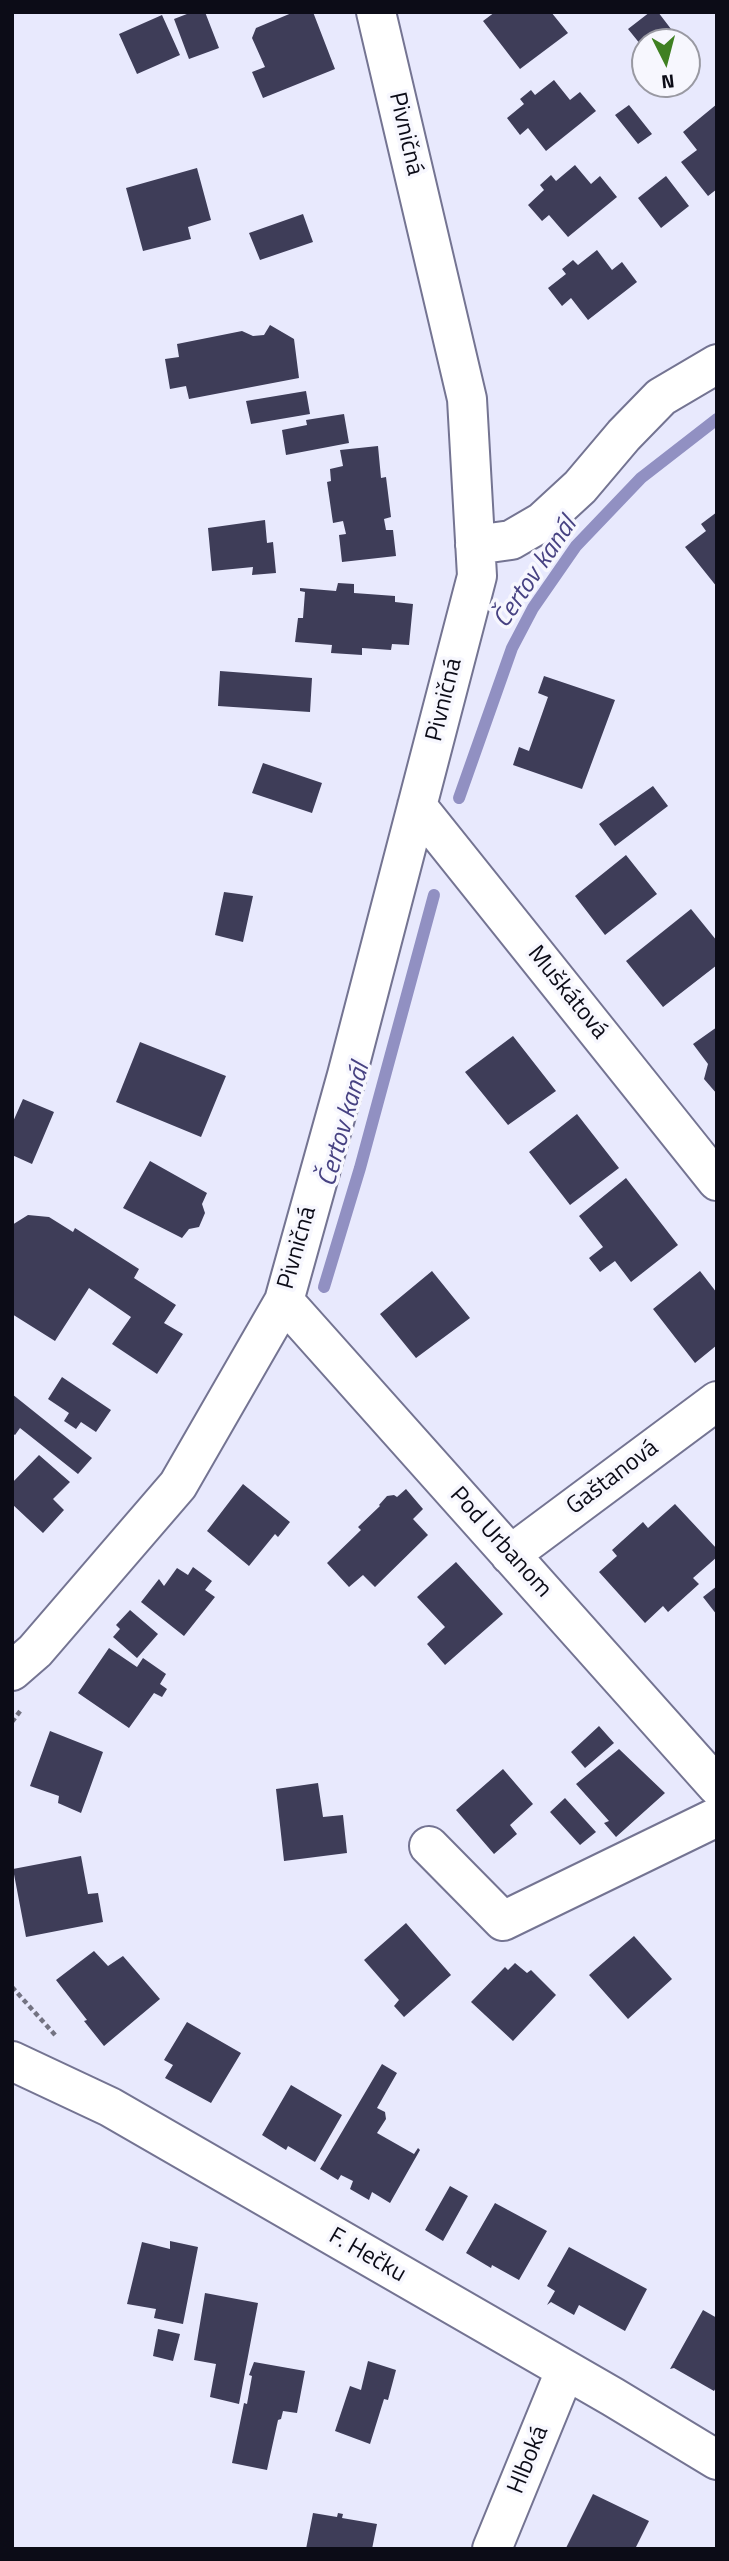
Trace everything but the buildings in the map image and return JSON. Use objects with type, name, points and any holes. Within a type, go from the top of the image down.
[{"type":"street","name":"Pivničná","points":[[20,1686],[35,1651],[178,1485],[284,1301],[347,1075],[477,576],[467,399],[376,12]]},
{"type":"street","points":[[475,545],[511,540],[542,522],[580,487],[661,397],[717,364]]},
{"type":"street","name":"Muškátová","points":[[417,806],[717,1181]]},
{"type":"street","name":"Pod Urbanom","points":[[284,1301],[717,1786]]},
{"type":"street","name":"Gaštanová","points":[[510,1555],[717,1401]]},
{"type":"street","points":[[429,1846],[503,1921],[717,1817]]},
{"type":"street","name":"F. Hečku","points":[[12,2061],[110,2108],[613,2397],[717,2460]]},
{"type":"street","name":"Hlboká","points":[[492,2549],[565,2371]]},
{"type":"path","points":[[12,1722],[20,1686]]},
{"type":"waterway","name":"Čertov kanál","points":[[459,798],[512,648],[533,608],[576,546],[641,478],[717,419]]},
{"type":"waterway","name":"Čertov kanál","points":[[324,1287],[360,1168],[434,895]]}]
